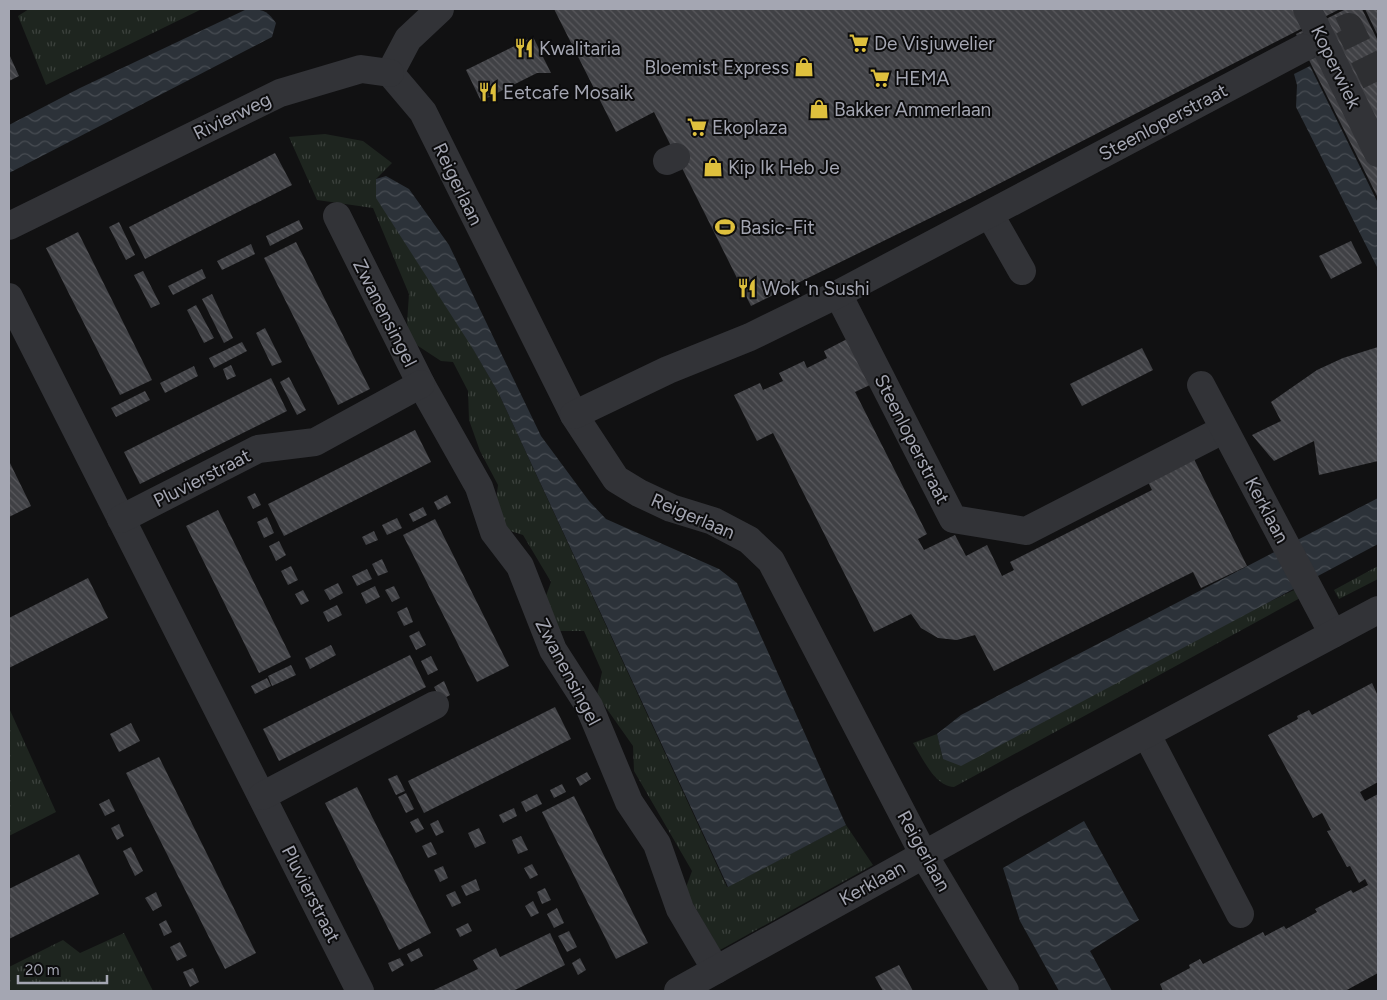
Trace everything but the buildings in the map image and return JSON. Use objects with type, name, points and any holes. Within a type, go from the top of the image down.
[{"type":"street","points":[[390,72],[408,39],[440,9]]},
{"type":"street","name":"Koperwiek","points":[[1307,9],[1378,153]]},
{"type":"street","name":"Steenloperstraat","points":[[574,415],[668,370],[750,336],[838,294],[1302,48]]},
{"type":"street","name":"Rivierweg","points":[[9,226],[280,93],[361,70],[390,72]]},
{"type":"street","name":"Reigerlaan","points":[[390,72],[423,112],[574,415],[616,479],[639,493],[671,508],[713,521],[749,540],[771,561],[924,855],[1005,991]]},
{"type":"street","points":[[990,215],[1022,271]]},
{"type":"street","name":"Zwanensingel","points":[[336,216],[421,384],[479,487],[494,532],[520,566],[553,650],[588,706],[630,802],[657,844],[680,909],[716,970]]},
{"type":"street","name":"Steenloperstraat","points":[[838,294],[953,519],[1026,531],[1211,436]]},
{"type":"street","name":"Pluvierstraat","points":[[9,297],[360,991]]},
{"type":"street","name":"Pluvierstraat","points":[[121,519],[258,449],[315,442],[421,384]]},
{"type":"street","name":"Kerklaan","points":[[1202,385],[1333,634]]},
{"type":"street","name":"Kerklaan","points":[[678,991],[924,855],[1378,610]]},
{"type":"street","points":[[262,796],[435,705]]},
{"type":"street","points":[[1147,735],[1240,914]]},
{"type":"green space","points":[[29,9],[202,9],[46,85],[18,16]]},
{"type":"green space","points":[[325,134],[363,141],[392,163],[376,179],[498,392],[727,887],[846,825],[873,865],[720,950],[685,890],[692,871],[634,771],[633,746],[597,695],[602,672],[584,631],[557,631],[543,604],[551,582],[523,535],[507,530],[495,510],[498,485],[480,451],[469,420],[468,391],[453,362],[441,361],[412,342],[407,323],[409,294],[373,208],[317,200],[289,137]]},
{"type":"green space","points":[[1378,566],[1378,579],[1339,599],[1334,590]]},
{"type":"green space","points":[[1296,589],[1302,597],[954,787],[941,782],[935,777],[913,743],[937,734],[943,759]]},
{"type":"green space","points":[[9,708],[56,812],[9,836]]},
{"type":"green space","points":[[124,933],[153,991],[9,991],[9,967],[63,940],[80,953]]},
{"type":"water","points":[[247,9],[264,11],[273,19],[276,23],[272,37],[9,173],[9,125],[80,88]]},
{"type":"water","points":[[1310,66],[1378,203],[1378,269],[1296,107],[1297,85],[1294,74]]},
{"type":"water","points":[[386,176],[409,189],[449,245],[541,436],[589,501],[606,519],[719,569],[737,583],[846,825],[728,887],[498,392],[473,349],[376,198],[376,179]]},
{"type":"water","points":[[1378,498],[1378,544],[961,766],[943,759],[937,734],[961,715]]},
{"type":"water","points":[[1084,821],[1139,920],[1090,951],[1112,991],[1059,991],[1020,921],[1003,868]]},
{"type":"tunnel","points":[[1303,48],[1349,27],[1378,86]]},
{"type":"place","name":"De Visjuwelier","points":[[859,43]]},
{"type":"place","name":"Kwalitaria","points":[[524,48]]},
{"type":"place","name":"Bloemist Express","points":[[804,67]]},
{"type":"place","name":"HEMA","points":[[880,78]]},
{"type":"place","name":"Eetcafe Mosaik","points":[[488,92]]},
{"type":"place","name":"Bakker Ammerlaan","points":[[819,109]]},
{"type":"place","name":"Ekoplaza","points":[[697,127]]},
{"type":"place","name":"Kip Ik Heb Je","points":[[713,167]]},
{"type":"place","name":"Basic-Fit","points":[[725,227]]},
{"type":"place","name":"Wok 'n Sushi","points":[[747,288]]}]
